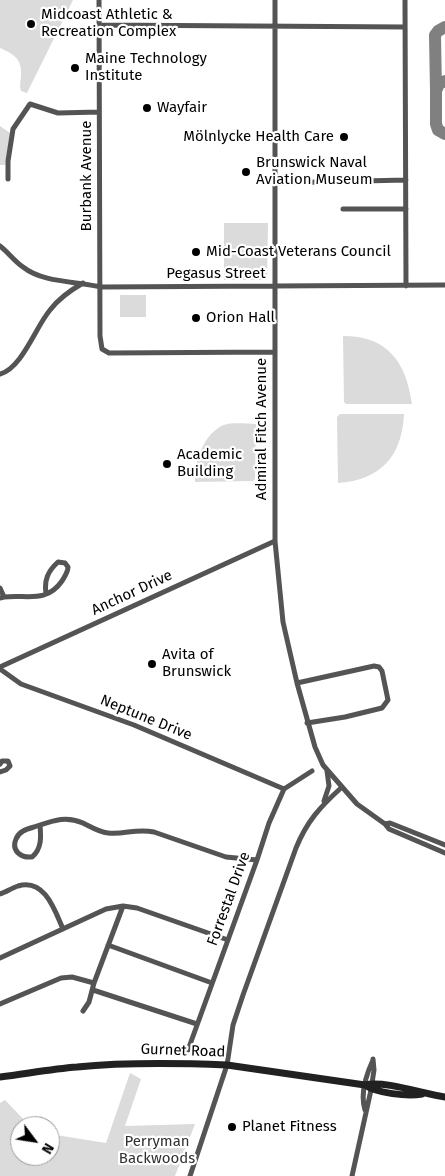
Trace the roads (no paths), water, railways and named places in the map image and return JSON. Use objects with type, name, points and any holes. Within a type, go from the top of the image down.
[{"type":"main road","name":"Gurnet Road","points":[[0,1077],[108,1064],[161,1062],[227,1065],[369,1086],[413,1096],[423,1094],[445,1098]]},
{"type":"street","name":"Burbank Avenue","points":[[99,0],[101,346],[109,354],[275,352]]},
{"type":"street","name":"Admiral Fitch Avenue","points":[[275,0],[275,541],[283,622],[307,723],[314,747],[323,766],[357,804],[389,829],[445,853]]},
{"type":"street","points":[[406,0],[406,286]]},
{"type":"street","points":[[99,25],[405,26]]},
{"type":"street","points":[[8,179],[8,161],[13,128],[30,104],[58,113],[99,112]]},
{"type":"street","points":[[276,183],[406,180]]},
{"type":"street","points":[[343,209],[406,209]]},
{"type":"street","name":"Pegasus Street","points":[[0,246],[23,267],[44,278],[84,282],[101,287],[445,285]]},
{"type":"street","points":[[0,374],[12,368],[50,309],[65,294],[84,282]]},
{"type":"street","name":"Anchor Drive","points":[[0,668],[275,541]]},
{"type":"street","points":[[0,588],[2,598],[34,598],[56,589],[67,573],[68,567],[65,563],[58,562],[52,568],[45,580],[46,593]]},
{"type":"street","points":[[297,683],[374,666],[379,667],[382,671],[388,700],[382,708],[345,717],[307,723]]},
{"type":"street","name":"Neptune Drive","points":[[0,668],[21,684],[134,725],[284,789]]},
{"type":"street","points":[[0,764],[2,761],[8,761],[10,766],[0,772]]},
{"type":"street","points":[[284,789],[312,771]]},
{"type":"street","points":[[322,805],[329,786],[327,771]]},
{"type":"street","points":[[190,1176],[227,1065],[233,1025],[296,848],[304,828],[322,805],[342,787]]},
{"type":"street","name":"Forrestal Drive","points":[[188,1050],[258,860],[269,823],[284,789]]},
{"type":"street","points":[[40,825],[41,836],[37,854],[32,857],[22,856],[17,853],[14,847],[17,837],[25,830],[40,825],[60,819],[67,818],[108,833],[142,830],[226,857],[258,860]]},
{"type":"street","name":"Admiral Fitch Avenue","points":[[385,824],[390,823],[445,845]]},
{"type":"street","points":[[0,894],[23,885],[30,885],[40,890],[48,898],[63,929]]},
{"type":"street","points":[[0,958],[106,910],[124,906],[137,908],[228,940]]},
{"type":"street","points":[[83,1011],[89,1002],[94,982],[124,906]]},
{"type":"street","points":[[108,945],[212,983]]},
{"type":"street","points":[[0,1004],[61,978],[72,977],[94,982]]},
{"type":"street","points":[[93,990],[197,1024]]},
{"type":"street","points":[[352,1176],[366,1110],[363,1102],[369,1086]]},
{"type":"place","name":"Midcoast Athletic & Recreation Complex","points":[[31,24]]},
{"type":"place","name":"Maine Technology Institute","points":[[75,68]]},
{"type":"place","name":"Wayfair","points":[[147,108]]},
{"type":"place","name":"Mölnlycke Health Care","points":[[344,137]]},
{"type":"place","name":"Brunswick Naval Aviation Museum","points":[[246,172]]},
{"type":"place","name":"Mid-Coast Veterans Council","points":[[196,252]]},
{"type":"place","name":"Orion Hall","points":[[196,318]]},
{"type":"place","name":"Academic Building","points":[[167,464]]},
{"type":"place","name":"Avita of Brunswick","points":[[152,664]]},
{"type":"place","name":"Planet Fitness","points":[[232,1127]]},
{"type":"park label","name":"Perryman Backwoods","points":[[157,1150]]}]
